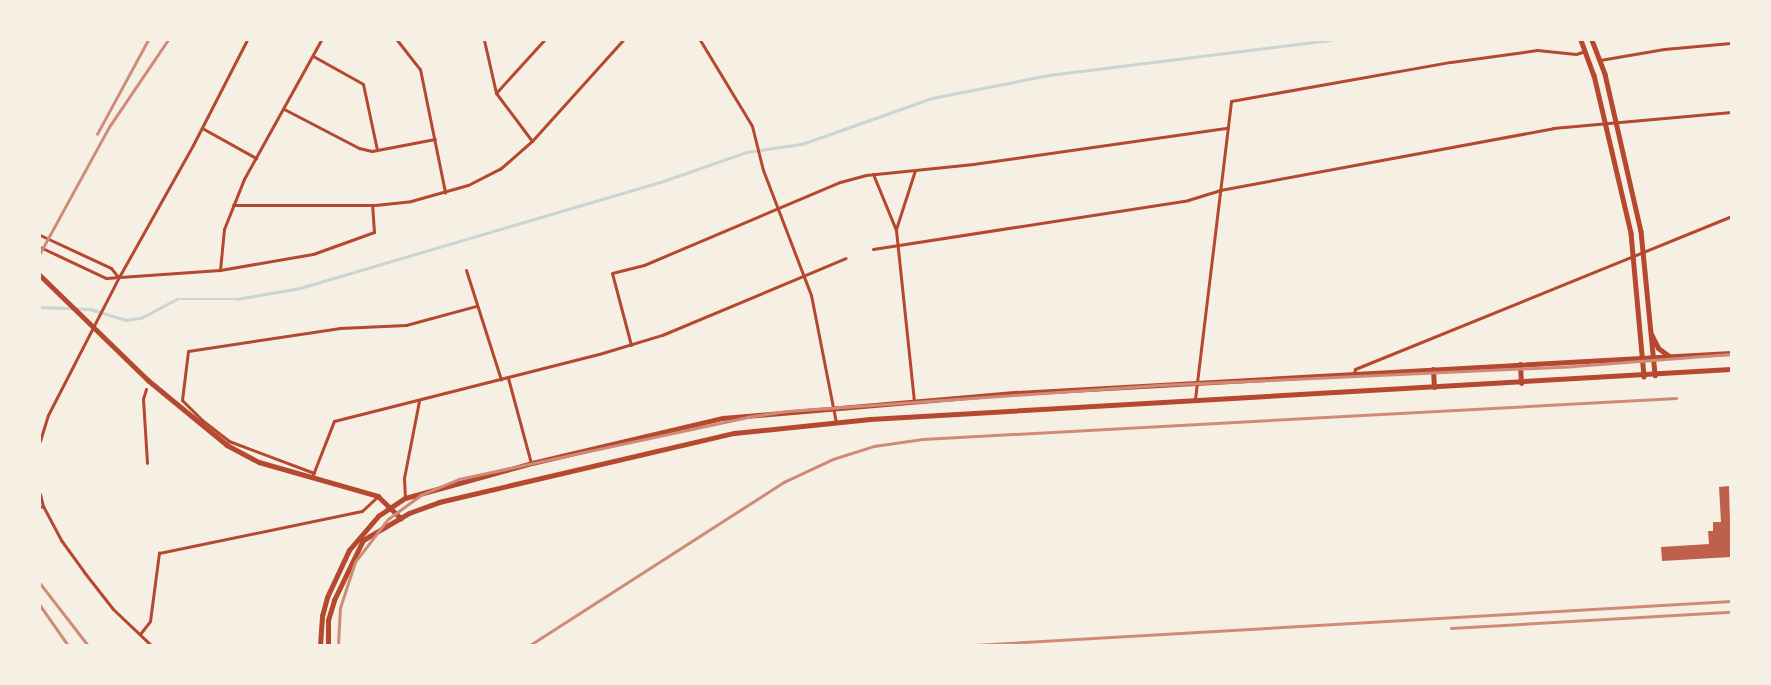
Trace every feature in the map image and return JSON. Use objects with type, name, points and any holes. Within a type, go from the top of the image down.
[{"type":"main road","points":[[1651,334],[1658,348],[1671,357]]},
{"type":"main road","points":[[320,645],[322,616],[338,572],[362,531],[389,508],[405,498],[532,463],[723,418],[834,406],[914,400],[1731,352]]},
{"type":"main road","points":[[1520,364],[1521,383]]},
{"type":"main road","points":[[1433,369],[1434,387]]},
{"type":"main road","points":[[328,645],[328,620],[334,600],[363,540],[401,518],[439,502],[734,432],[870,420],[1195,399],[1521,383],[1731,369]]},
{"type":"street","points":[[40,441],[48,415],[105,304],[202,128],[247,40]]},
{"type":"street","points":[[220,270],[224,229],[233,205],[256,158],[321,40]]},
{"type":"street","points":[[397,40],[420,69],[444,192]]},
{"type":"street","points":[[484,40],[496,93],[532,141]]},
{"type":"street","points":[[496,93],[544,40]]},
{"type":"street","points":[[233,205],[372,205],[411,201],[468,185],[500,169],[532,141],[623,40]]},
{"type":"street","points":[[700,40],[755,137],[760,159],[805,276],[834,406],[836,424]]},
{"type":"street","points":[[1581,40],[1606,123],[1633,253],[1644,376]]},
{"type":"street","points":[[1592,40],[1600,60],[1616,122],[1643,250],[1655,375]]},
{"type":"street","points":[[1600,60],[1664,49],[1731,43]]},
{"type":"street","points":[[1195,399],[1231,101],[1451,62],[1537,50],[1576,54],[1585,51]]},
{"type":"street","points":[[313,56],[363,84],[377,150]]},
{"type":"street","points":[[284,109],[359,148],[377,150],[435,139]]},
{"type":"street","points":[[873,249],[1188,200],[1220,190],[1553,128],[1731,112]]},
{"type":"street","points":[[202,128],[256,158]]},
{"type":"street","points":[[631,345],[612,273],[644,265],[840,182],[873,174],[1227,128]]},
{"type":"street","points":[[896,230],[915,170]]},
{"type":"street","points":[[873,174],[896,230],[914,400]]},
{"type":"street","points":[[40,247],[106,278],[220,270],[313,254],[374,232],[372,205]]},
{"type":"street","points":[[1354,373],[1355,369],[1633,253],[1731,216]]},
{"type":"street","points":[[40,235],[111,268],[119,277]]},
{"type":"street","points":[[313,475],[334,421],[419,401],[631,345],[846,258]]},
{"type":"street","points":[[466,270],[501,380]]},
{"type":"street","points":[[40,276],[148,380],[207,431],[259,462],[313,475]]},
{"type":"street","points":[[401,518],[378,496],[313,475],[229,441],[202,420],[182,400],[188,351],[340,328],[406,325],[476,306]]},
{"type":"street","points":[[508,378],[532,463]]},
{"type":"street","points":[[146,389],[143,399],[147,463]]},
{"type":"street","points":[[405,498],[404,478],[419,401]]},
{"type":"street","points":[[40,494],[42,506],[61,540],[84,572],[113,609],[151,645]]},
{"type":"street","points":[[140,634],[150,621],[159,553],[362,510],[378,496]]},
{"type":"building","points":[[1729,486],[1731,557],[1662,561],[1661,547],[1709,544],[1708,531],[1713,531],[1713,522],[1721,522],[1719,487]]},
{"type":"waterway","points":[[40,307],[90,309],[126,320],[141,318],[176,299],[237,299],[300,288],[666,180],[747,152],[802,144],[932,98],[1049,75],[1330,40]]},
{"type":"railway","points":[[97,134],[148,40]]},
{"type":"railway","points":[[40,253],[109,127],[168,40]]},
{"type":"railway","points":[[338,645],[340,608],[355,562],[388,519],[421,495],[459,479],[747,417],[787,411],[1159,385],[1574,366],[1731,354]]},
{"type":"railway","points":[[530,645],[784,482],[833,459],[874,446],[923,439],[1676,398]]},
{"type":"railway","points":[[40,583],[88,645]]},
{"type":"railway","points":[[973,645],[1731,601]]},
{"type":"railway","points":[[40,605],[68,645]]},
{"type":"railway","points":[[1451,628],[1731,612]]}]
